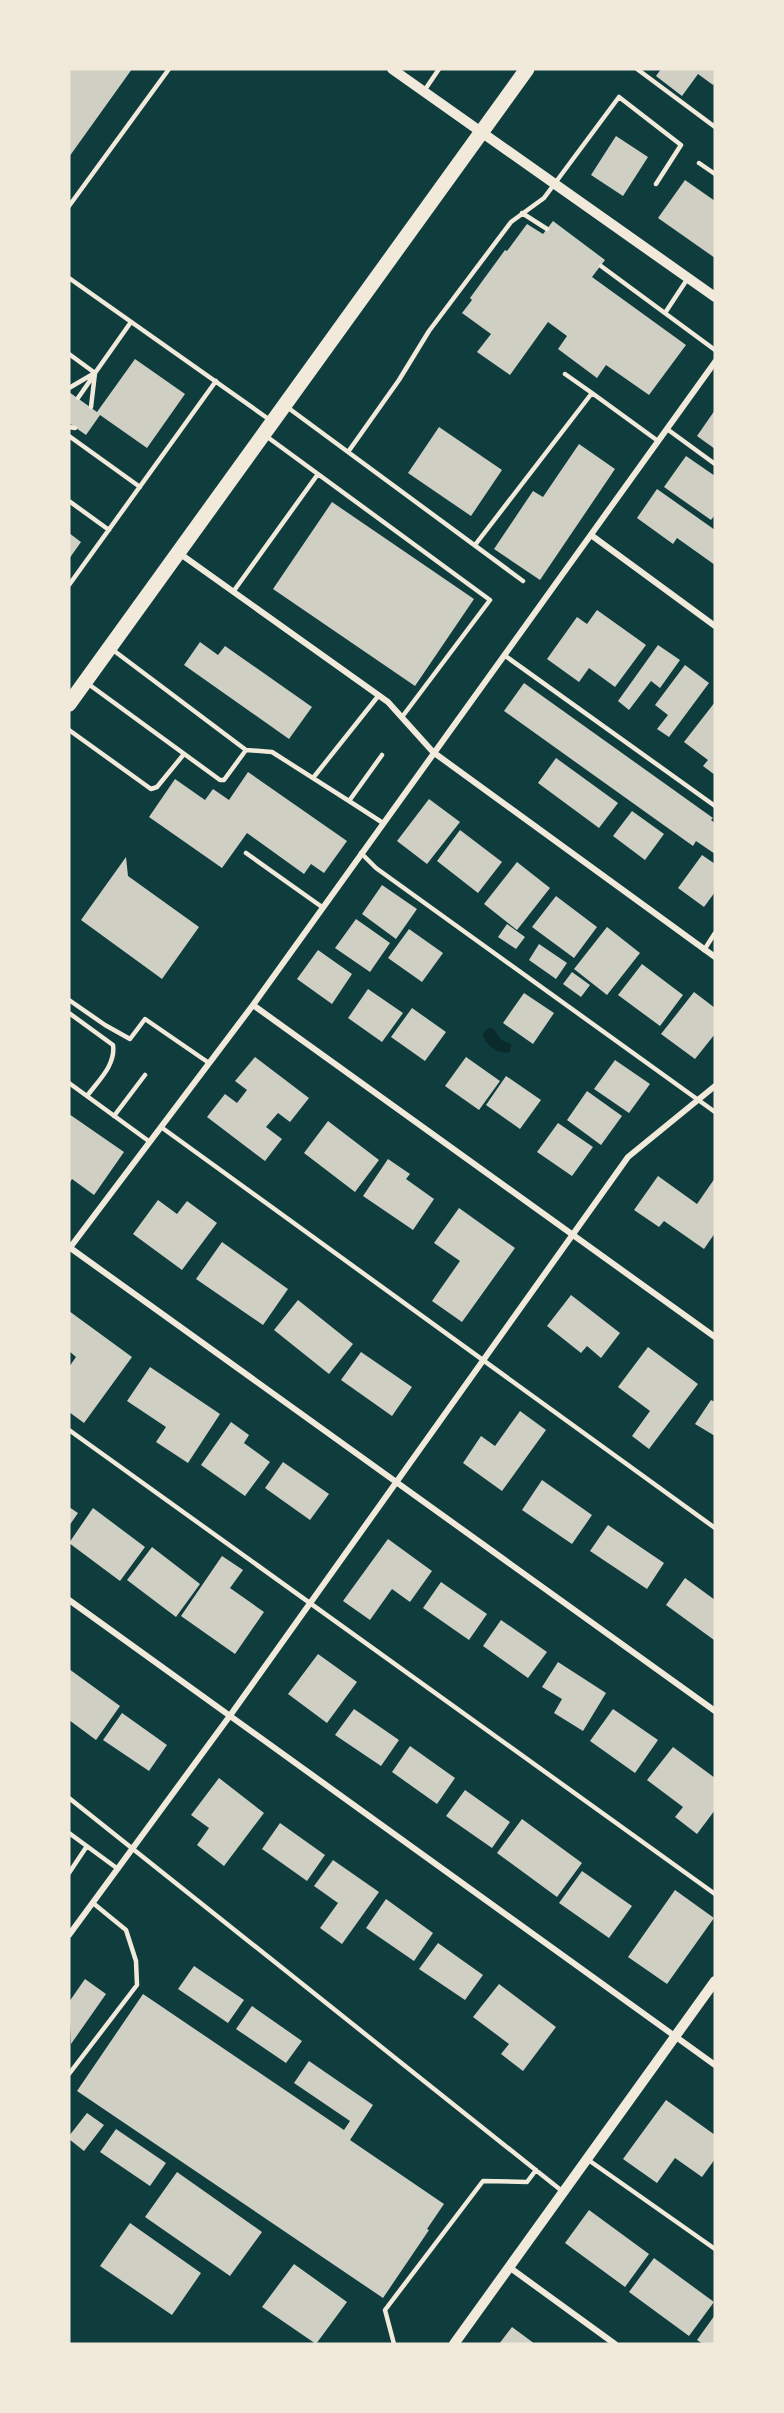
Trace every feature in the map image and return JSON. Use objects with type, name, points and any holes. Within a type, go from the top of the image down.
[{"type":"main road","points":[[69,704],[527,69]]},
{"type":"street","points":[[392,69],[715,297]]},
{"type":"street","points":[[715,362],[253,1005],[69,1248],[715,1711]]},
{"type":"street","points":[[591,535],[715,626]]},
{"type":"street","points":[[178,553],[379,695],[433,752],[715,957]]},
{"type":"street","points":[[253,1005],[715,1337]]},
{"type":"street","points":[[69,1935],[229,1717],[628,1157],[715,1086]]},
{"type":"street","points":[[69,1600],[715,2065]]},
{"type":"street","points":[[454,2344],[715,1981]]},
{"type":"street","points":[[509,2267],[615,2344]]},
{"type":"lane","points":[[69,206],[169,69]]},
{"type":"lane","points":[[423,92],[440,69]]},
{"type":"lane","points":[[636,69],[715,127]]},
{"type":"lane","points":[[348,452],[399,380],[429,331],[511,222],[544,198],[619,97],[681,145],[656,184]]},
{"type":"lane","points":[[699,162],[715,174]]},
{"type":"lane","points":[[522,213],[547,229]]},
{"type":"lane","points":[[601,266],[715,350]]},
{"type":"lane","points":[[69,278],[273,422]]},
{"type":"lane","points":[[665,313],[688,278]]},
{"type":"lane","points":[[78,398],[131,322]]},
{"type":"lane","points":[[69,354],[95,373]]},
{"type":"lane","points":[[69,388],[95,373]]},
{"type":"lane","points":[[91,407],[95,373]]},
{"type":"lane","points":[[565,374],[658,441]]},
{"type":"lane","points":[[69,585],[216,381]]},
{"type":"lane","points":[[475,545],[592,393]]},
{"type":"lane","points":[[285,405],[523,580]]},
{"type":"lane","points":[[69,428],[75,428]]},
{"type":"lane","points":[[667,429],[715,464]]},
{"type":"lane","points":[[263,435],[490,600],[402,717]]},
{"type":"lane","points":[[69,436],[140,487]]},
{"type":"lane","points":[[233,592],[318,474]]},
{"type":"lane","points":[[69,501],[109,530]]},
{"type":"lane","points":[[110,648],[246,750],[272,752],[382,823]]},
{"type":"lane","points":[[504,655],[715,806]]},
{"type":"lane","points":[[85,681],[219,780],[224,780],[246,750]]},
{"type":"lane","points":[[313,778],[379,695]]},
{"type":"lane","points":[[69,730],[151,789],[157,787],[184,754]]},
{"type":"lane","points":[[349,801],[382,755]]},
{"type":"lane","points":[[246,853],[322,907]]},
{"type":"lane","points":[[361,853],[376,868],[715,1112]]},
{"type":"lane","points":[[704,950],[715,933]]},
{"type":"lane","points":[[69,1000],[130,1039],[145,1019],[209,1063]]},
{"type":"lane","points":[[69,1013],[113,1045],[114,1054],[110,1065],[87,1096]]},
{"type":"lane","points":[[114,1116],[145,1075]]},
{"type":"lane","points":[[69,1083],[150,1142]]},
{"type":"lane","points":[[161,1127],[715,1528]]},
{"type":"lane","points":[[69,1430],[715,1894]]},
{"type":"lane","points":[[69,1798],[563,2192]]},
{"type":"lane","points":[[69,1833],[118,1869]]},
{"type":"lane","points":[[69,1873],[87,1846]]},
{"type":"lane","points":[[69,2074],[137,1985],[136,1961],[126,1930],[93,1902]]},
{"type":"lane","points":[[587,2159],[715,2249]]},
{"type":"lane","points":[[394,2344],[385,2310],[483,2181],[527,2182],[536,2170]]},
{"type":"water","points":[[494,1029],[501,1040],[511,1044],[510,1052],[497,1051],[487,1043],[483,1035],[485,1030]]},
{"type":"building","points":[[69,69],[132,69],[69,157]]},
{"type":"building","points":[[661,69],[713,69],[715,82],[713,85],[698,74],[682,96],[656,76]]},
{"type":"building","points":[[616,136],[648,157],[623,196],[591,175]]},
{"type":"building","points":[[685,180],[715,201],[715,258],[658,218]]},
{"type":"building","points":[[553,221],[605,260],[592,277],[686,345],[649,395],[606,365],[597,378],[558,349],[567,336],[548,322],[510,375],[477,352],[491,334],[462,313],[472,300],[470,298],[527,224],[543,234]]},
{"type":"building","points":[[135,359],[185,394],[147,448],[100,415],[86,435],[69,423],[69,392],[97,412]]},
{"type":"building","points":[[715,410],[715,449],[697,436]]},
{"type":"building","points":[[439,427],[502,470],[471,516],[408,473]]},
{"type":"building","points":[[579,444],[615,469],[540,580],[494,549],[533,491],[543,497]]},
{"type":"building","points":[[686,456],[715,476],[715,515],[711,520],[664,487]]},
{"type":"building","points":[[657,489],[715,530],[715,565],[677,538],[673,544],[637,518]]},
{"type":"building","points":[[332,502],[474,599],[415,686],[273,589]]},
{"type":"building","points":[[69,533],[81,542],[69,559]]},
{"type":"building","points":[[597,610],[646,645],[615,687],[589,668],[579,682],[547,659],[577,617],[587,624]]},
{"type":"building","points":[[200,642],[218,655],[225,646],[312,707],[289,739],[184,665]]},
{"type":"building","points":[[658,645],[680,660],[660,688],[651,681],[629,710],[618,701]]},
{"type":"building","points":[[685,665],[709,683],[669,737],[657,729],[668,715],[655,705]]},
{"type":"building","points":[[524,683],[713,818],[711,820],[715,823],[715,854],[696,841],[693,846],[504,711]]},
{"type":"building","points":[[715,702],[715,775],[703,766],[708,760],[684,742]]},
{"type":"building","points":[[556,758],[618,803],[599,828],[538,783]]},
{"type":"building","points":[[248,772],[347,841],[324,873],[311,864],[304,874],[247,833],[222,868],[149,817],[175,779],[205,800],[213,789],[229,800]]},
{"type":"building","points":[[429,799],[460,822],[427,864],[397,841]]},
{"type":"building","points":[[632,811],[664,834],[645,860],[613,836]]},
{"type":"building","points":[[460,830],[502,862],[478,893],[437,861]]},
{"type":"building","points":[[702,855],[715,864],[715,892],[704,907],[678,888]]},
{"type":"building","points":[[126,857],[128,876],[199,927],[162,979],[81,920]]},
{"type":"building","points":[[517,862],[550,888],[517,930],[484,904]]},
{"type":"building","points":[[382,885],[417,909],[396,939],[362,914]]},
{"type":"building","points":[[556,896],[597,927],[574,958],[532,927]]},
{"type":"building","points":[[356,919],[390,943],[370,972],[335,948]]},
{"type":"building","points":[[507,924],[525,937],[516,949],[498,937]]},
{"type":"building","points":[[607,927],[640,953],[607,995],[574,969]]},
{"type":"building","points":[[409,929],[443,953],[422,982],[388,958]]},
{"type":"building","points":[[539,944],[567,963],[556,979],[529,960]]},
{"type":"building","points":[[318,950],[352,974],[332,1004],[297,979]]},
{"type":"building","points":[[642,964],[683,995],[660,1026],[618,995]]},
{"type":"building","points":[[572,972],[590,985],[581,997],[563,984]]},
{"type":"building","points":[[368,989],[403,1013],[382,1042],[348,1018]]},
{"type":"building","points":[[694,992],[715,1008],[715,1034],[695,1059],[661,1034]]},
{"type":"building","points":[[524,993],[554,1013],[533,1044],[503,1023]]},
{"type":"building","points":[[412,1008],[446,1032],[425,1061],[391,1037]]},
{"type":"building","points":[[255,1057],[309,1098],[290,1122],[278,1113],[266,1127],[282,1139],[265,1161],[207,1117],[225,1094],[237,1103],[247,1090],[235,1081]]},
{"type":"building","points":[[466,1057],[500,1081],[479,1110],[445,1086]]},
{"type":"building","points":[[615,1060],[650,1084],[629,1113],[594,1089]]},
{"type":"building","points":[[506,1076],[541,1100],[520,1129],[486,1105]]},
{"type":"building","points":[[587,1091],[622,1116],[601,1145],[567,1120]]},
{"type":"building","points":[[69,1114],[124,1152],[94,1195],[72,1179],[69,1184]]},
{"type":"building","points":[[328,1121],[379,1160],[355,1192],[304,1153]]},
{"type":"building","points":[[558,1123],[593,1147],[572,1176],[537,1152]]},
{"type":"building","points":[[388,1159],[410,1174],[406,1179],[434,1199],[413,1230],[363,1196]]},
{"type":"building","points":[[658,1176],[697,1204],[715,1178],[715,1233],[704,1249],[664,1221],[659,1227],[634,1210]]},
{"type":"building","points":[[158,1200],[177,1214],[187,1201],[217,1223],[182,1270],[133,1234]]},
{"type":"building","points":[[459,1208],[515,1248],[462,1322],[432,1301],[460,1261],[434,1243]]},
{"type":"building","points":[[222,1242],[288,1289],[263,1325],[196,1279]]},
{"type":"building","points":[[571,1295],[620,1333],[601,1358],[587,1346],[581,1353],[547,1326]]},
{"type":"building","points":[[298,1300],[353,1344],[329,1374],[274,1330]]},
{"type":"building","points":[[69,1311],[132,1357],[84,1423],[69,1412],[69,1367],[76,1357],[69,1351]]},
{"type":"building","points":[[648,1347],[698,1384],[649,1449],[632,1436],[650,1411],[618,1387]]},
{"type":"building","points":[[361,1352],[412,1387],[392,1416],[341,1380]]},
{"type":"building","points":[[150,1367],[220,1414],[188,1463],[156,1442],[166,1427],[127,1401]]},
{"type":"building","points":[[711,1400],[715,1402],[715,1436],[695,1424]]},
{"type":"building","points":[[520,1411],[546,1430],[502,1491],[463,1463],[481,1436],[495,1446]]},
{"type":"building","points":[[231,1422],[249,1435],[244,1443],[270,1462],[245,1496],[201,1465]]},
{"type":"building","points":[[283,1462],[329,1494],[310,1520],[265,1488]]},
{"type":"building","points":[[542,1480],[592,1515],[572,1544],[522,1510]]},
{"type":"building","points":[[69,1507],[78,1513],[69,1526]]},
{"type":"building","points":[[93,1508],[145,1547],[120,1581],[69,1543]]},
{"type":"building","points":[[608,1525],[664,1563],[647,1589],[590,1551]]},
{"type":"building","points":[[388,1539],[432,1571],[410,1602],[392,1589],[370,1620],[343,1601]]},
{"type":"building","points":[[152,1547],[200,1584],[176,1617],[127,1580]]},
{"type":"building","points":[[222,1556],[243,1570],[230,1588],[264,1612],[235,1654],[181,1616]]},
{"type":"building","points":[[685,1578],[715,1600],[714,1640],[666,1605]]},
{"type":"building","points":[[441,1582],[487,1614],[469,1640],[423,1608]]},
{"type":"building","points":[[501,1620],[547,1652],[528,1678],[483,1646]]},
{"type":"building","points":[[318,1654],[357,1682],[327,1723],[288,1694]]},
{"type":"building","points":[[558,1662],[606,1693],[583,1731],[554,1713],[562,1699],[542,1687]]},
{"type":"building","points":[[69,1669],[120,1706],[96,1740],[69,1720]]},
{"type":"building","points":[[354,1709],[399,1740],[381,1766],[335,1735]]},
{"type":"building","points":[[613,1709],[658,1740],[635,1773],[590,1741]]},
{"type":"building","points":[[122,1713],[167,1745],[149,1771],[103,1740]]},
{"type":"building","points":[[410,1746],[455,1778],[437,1804],[392,1772]]},
{"type":"building","points":[[673,1747],[715,1778],[715,1810],[697,1834],[675,1817],[683,1807],[647,1780]]},
{"type":"building","points":[[219,1778],[264,1813],[224,1866],[197,1845],[209,1828],[191,1815]]},
{"type":"building","points":[[465,1790],[510,1822],[492,1848],[446,1816]]},
{"type":"building","points":[[522,1819],[582,1863],[557,1897],[497,1853]]},
{"type":"building","points":[[280,1823],[325,1855],[307,1881],[262,1849]]},
{"type":"building","points":[[333,1860],[379,1892],[342,1944],[320,1928],[338,1903],[314,1886]]},
{"type":"building","points":[[582,1871],[632,1906],[609,1938],[559,1903]]},
{"type":"building","points":[[675,1890],[714,1918],[667,1984],[628,1957]]},
{"type":"building","points":[[386,1899],[433,1933],[414,1961],[366,1928]]},
{"type":"building","points":[[438,1943],[483,1975],[465,2000],[419,1969]]},
{"type":"building","points":[[194,1966],[244,2000],[228,2023],[178,1989]]},
{"type":"building","points":[[85,1979],[106,1994],[71,2044],[69,2002]]},
{"type":"building","points":[[499,1984],[556,2027],[523,2071],[501,2054],[509,2044],[473,2017]]},
{"type":"building","points":[[143,1994],[344,2130],[350,2121],[294,2083],[309,2061],[373,2105],[350,2140],[444,2204],[383,2298],[77,2091]]},
{"type":"building","points":[[252,2006],[302,2041],[286,2063],[236,2029]]},
{"type":"building","points":[[666,2100],[715,2135],[715,2159],[702,2177],[675,2158],[657,2183],[623,2159]]},
{"type":"building","points":[[87,2113],[104,2125],[84,2151],[69,2139],[69,2136]]},
{"type":"building","points":[[116,2129],[166,2163],[150,2186],[100,2152]]},
{"type":"building","points":[[177,2172],[262,2232],[230,2276],[145,2217]]},
{"type":"building","points":[[589,2210],[649,2254],[625,2287],[565,2243]]},
{"type":"building","points":[[130,2223],[201,2273],[172,2315],[100,2266]]},
{"type":"building","points":[[654,2258],[714,2302],[689,2336],[629,2292]]},
{"type":"building","points":[[294,2264],[347,2302],[316,2344],[262,2307]]},
{"type":"building","points":[[715,2315],[715,2344],[703,2344],[697,2340]]},
{"type":"building","points":[[512,2327],[535,2344],[499,2344]]}]
